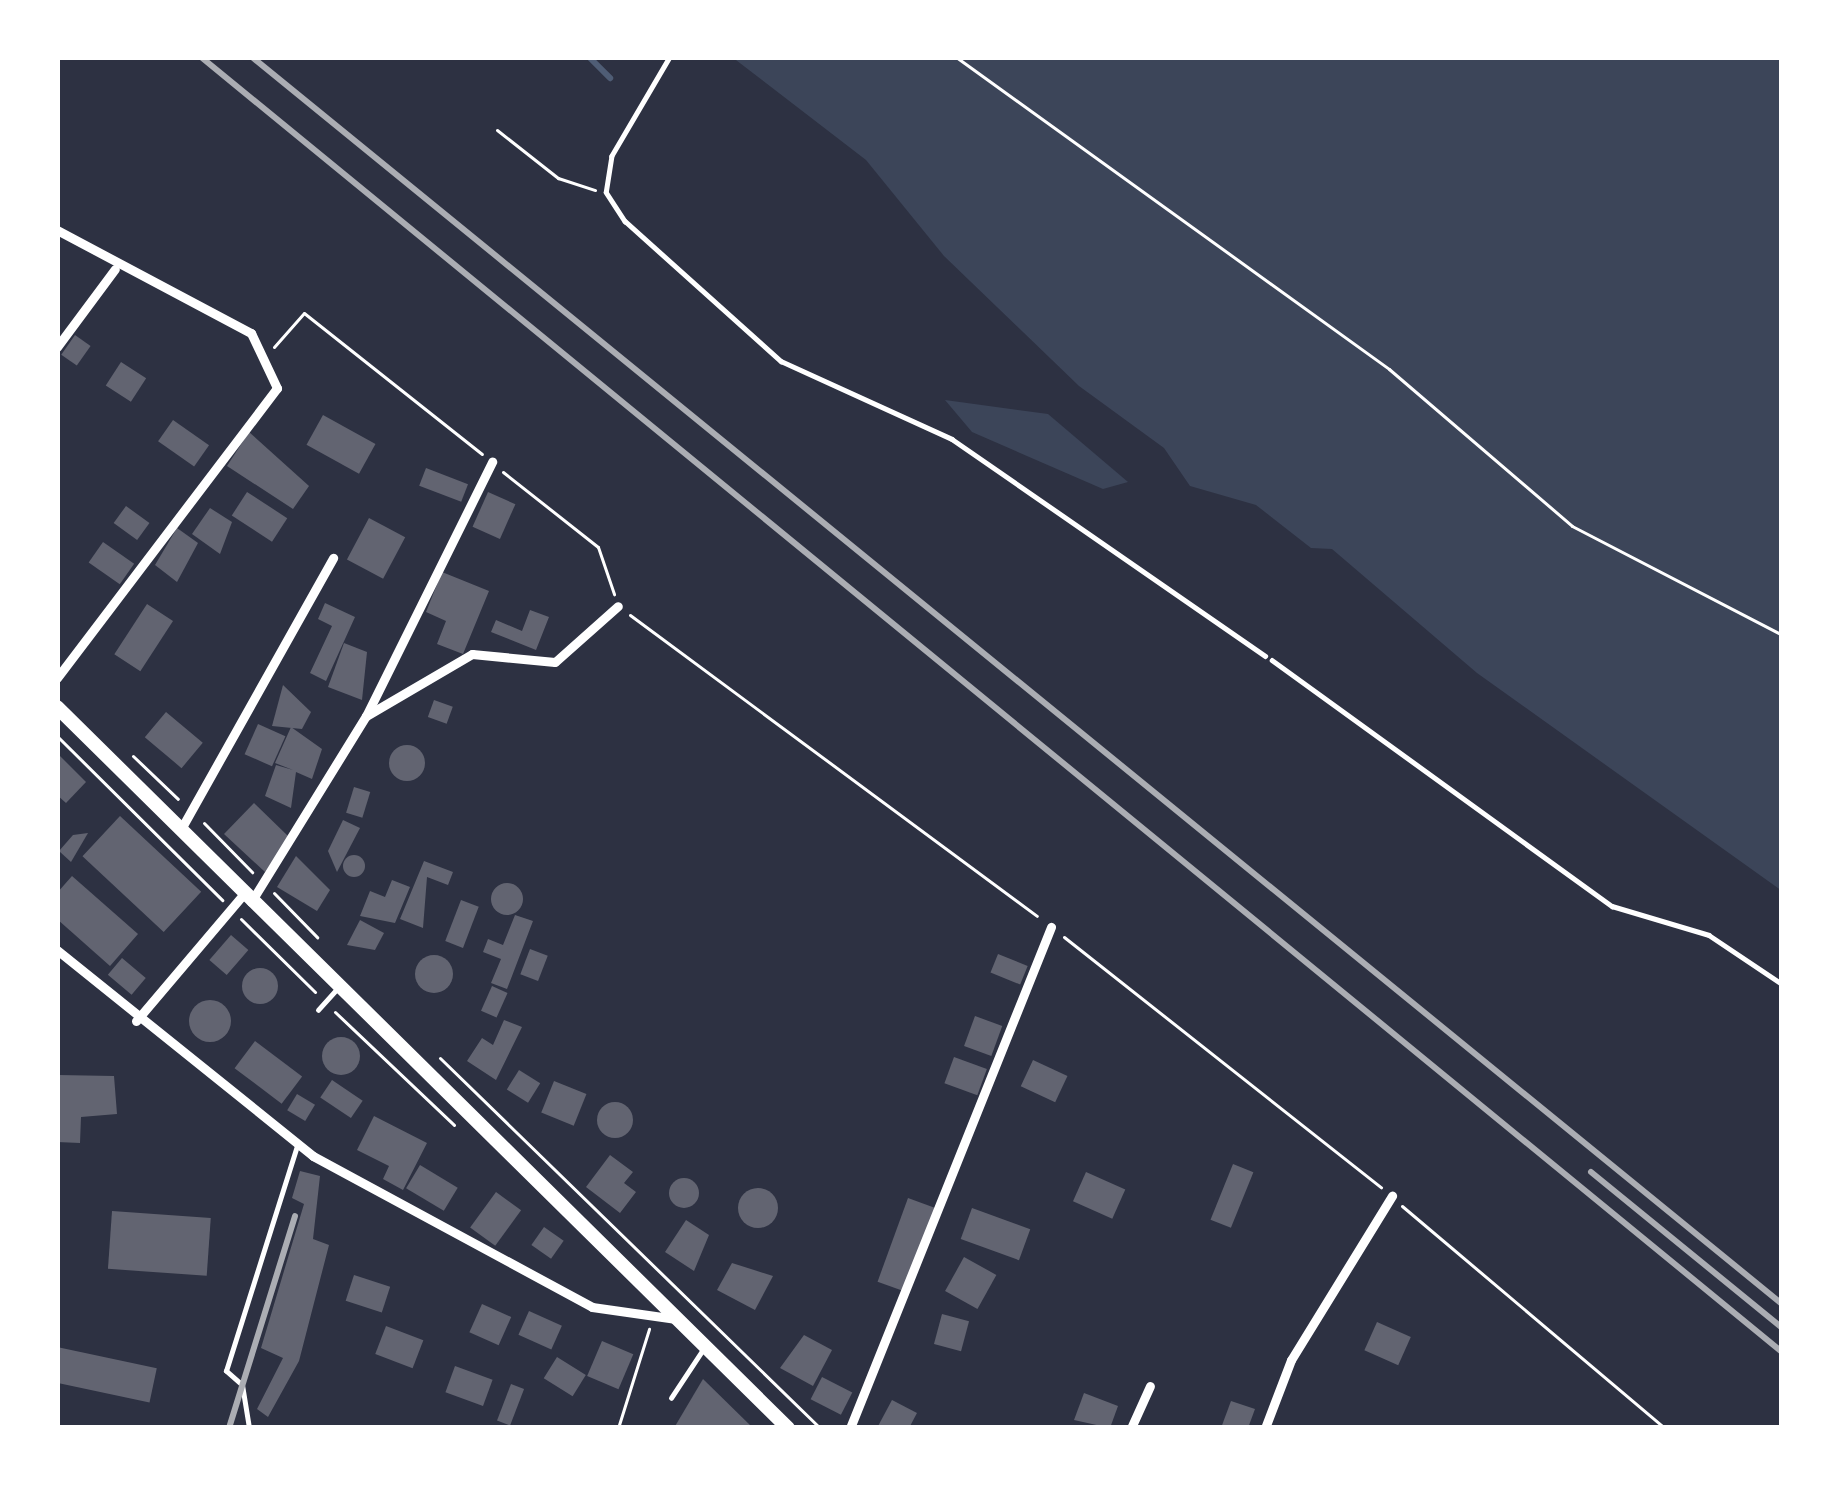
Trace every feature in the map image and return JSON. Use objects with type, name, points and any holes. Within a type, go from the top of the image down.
[{"type":"main road","points":[[57,707],[788,1428]]},
{"type":"street","points":[[57,230],[115,269],[251,333],[277,388],[57,678]]},
{"type":"street","points":[[57,347],[115,269]]},
{"type":"street","points":[[136,1021],[247,899],[366,716],[492,462]]},
{"type":"street","points":[[179,831],[333,558]]},
{"type":"street","points":[[366,716],[472,654],[555,662],[619,606]]},
{"type":"street","points":[[850,1428],[1051,927]]},
{"type":"street","points":[[57,950],[136,1021],[298,1143],[592,1307],[676,1318]]},
{"type":"street","points":[[1264,1428],[1291,1360],[1392,1196]]},
{"type":"street","points":[[1131,1428],[1150,1386]]},
{"type":"lane","points":[[670,57],[612,156],[606,192],[781,361],[952,439],[1268,658],[1612,907],[1709,935],[1782,984]]},
{"type":"lane","points":[[319,1010],[338,988]]},
{"type":"lane","points":[[249,1428],[242,1385],[226,1371],[298,1143]]},
{"type":"lane","points":[[671,1398],[705,1347]]},
{"type":"path","points":[[956,57],[1389,369],[1572,526],[1782,635]]},
{"type":"path","points":[[497,130],[572,187],[606,192]]},
{"type":"path","points":[[263,358],[304,313],[598,547],[619,606],[1051,927],[1392,1196],[1665,1428]]},
{"type":"path","points":[[57,736],[212,889]]},
{"type":"path","points":[[198,818],[260,880]]},
{"type":"path","points":[[272,892],[331,951]]},
{"type":"path","points":[[423,1042],[820,1428]]},
{"type":"path","points":[[618,1428],[650,1315]]},
{"type":"shaded area","points":[[732,57],[1782,57],[1782,891],[1477,673],[1332,549],[1311,548],[1256,505],[1190,486],[1164,448],[1079,386],[944,256],[866,160]]},
{"type":"shaded area","points":[[945,400],[1048,414],[1128,482],[1103,489],[972,432]]},
{"type":"building","points":[[75,335],[91,346],[77,366],[61,355]]},
{"type":"building","points":[[121,362],[146,378],[131,402],[106,385]]},
{"type":"building","points":[[323,415],[375,444],[359,474],[307,445]]},
{"type":"building","points":[[173,420],[209,445],[194,467],[158,441]]},
{"type":"building","points":[[249,432],[309,486],[293,509],[227,466]]},
{"type":"building","points":[[426,468],[468,484],[461,502],[419,486]]},
{"type":"building","points":[[247,492],[287,518],[272,542],[232,515]]},
{"type":"building","points":[[488,492],[515,504],[500,539],[473,527]]},
{"type":"building","points":[[126,506],[149,523],[137,540],[114,523]]},
{"type":"building","points":[[210,508],[232,522],[220,554],[192,534]]},
{"type":"building","points":[[369,518],[405,537],[383,579],[347,559]]},
{"type":"building","points":[[177,528],[198,543],[177,582],[155,565]]},
{"type":"building","points":[[103,542],[134,564],[120,584],[89,562]]},
{"type":"building","points":[[442,572],[489,591],[463,654],[437,644],[446,621],[426,612]]},
{"type":"building","points":[[325,603],[355,617],[326,681],[310,673],[332,626],[318,619]]},
{"type":"building","points":[[147,604],[173,621],[140,671],[114,654]]},
{"type":"building","points":[[530,610],[549,617],[536,650],[491,632],[496,620],[522,631]]},
{"type":"building","points":[[344,643],[367,652],[362,700],[328,687]]},
{"type":"building","points":[[283,685],[311,712],[302,729],[272,726]]},
{"type":"building","points":[[434,700],[453,707],[447,724],[428,717]]},
{"type":"building","points":[[166,712],[203,743],[182,768],[145,737]]},
{"type":"building","points":[[258,724],[285,736],[272,766],[245,754]]},
{"type":"building","points":[[291,727],[322,749],[312,779],[296,772],[291,808],[265,796],[276,765],[293,770],[275,763]]},
{"type":"building","points":[[407,745],[420,750],[425,763],[420,776],[407,781],[394,776],[389,763],[394,750]]},
{"type":"building","points":[[57,753],[86,782],[66,803],[57,795]]},
{"type":"building","points":[[354,787],[370,792],[362,818],[346,813]]},
{"type":"building","points":[[254,803],[289,837],[265,872],[224,834]]},
{"type":"building","points":[[120,816],[201,892],[164,932],[82,856]]},
{"type":"building","points":[[343,820],[360,828],[337,872],[328,851]]},
{"type":"building","points":[[88,833],[71,862],[59,851],[73,835]]},
{"type":"building","points":[[354,855],[365,866],[354,877],[343,866]]},
{"type":"building","points":[[296,856],[330,890],[317,911],[277,887]]},
{"type":"building","points":[[424,861],[453,872],[448,885],[427,877],[423,928],[400,919]]},
{"type":"building","points":[[72,876],[138,934],[110,966],[57,919],[57,893]]},
{"type":"building","points":[[392,880],[410,887],[395,923],[360,916],[370,891],[385,897]]},
{"type":"building","points":[[507,883],[518,888],[523,899],[518,910],[507,915],[496,910],[491,899],[496,888]]},
{"type":"building","points":[[461,900],[479,907],[463,948],[445,941]]},
{"type":"building","points":[[515,915],[533,921],[507,989],[491,983],[501,959],[483,952],[488,939],[503,945]]},
{"type":"building","points":[[360,920],[384,933],[375,950],[347,945]]},
{"type":"building","points":[[231,935],[248,950],[227,975],[209,960]]},
{"type":"building","points":[[530,949],[548,956],[538,981],[520,974]]},
{"type":"building","points":[[998,954],[1028,966],[1020,985],[991,973]]},
{"type":"building","points":[[434,955],[448,960],[453,974],[448,988],[434,993],[420,988],[415,974],[420,960]]},
{"type":"building","points":[[122,958],[146,978],[132,995],[108,975]]},
{"type":"building","points":[[260,968],[273,973],[278,986],[273,999],[260,1004],[247,999],[242,986],[247,973]]},
{"type":"building","points":[[492,986],[508,993],[497,1018],[481,1011]]},
{"type":"building","points":[[210,1000],[225,1006],[231,1021],[225,1036],[210,1042],[195,1036],[189,1021],[195,1006]]},
{"type":"building","points":[[975,1016],[1002,1026],[991,1056],[964,1046]]},
{"type":"building","points":[[504,1020],[522,1027],[496,1080],[467,1061],[482,1038],[493,1045]]},
{"type":"building","points":[[341,1037],[355,1042],[360,1056],[355,1070],[341,1075],[327,1070],[322,1056],[327,1042]]},
{"type":"building","points":[[255,1041],[302,1077],[282,1104],[235,1068]]},
{"type":"building","points":[[954,1057],[987,1069],[977,1095],[944,1083]]},
{"type":"building","points":[[1033,1060],[1067,1076],[1055,1102],[1021,1086]]},
{"type":"building","points":[[519,1070],[540,1083],[528,1103],[507,1090]]},
{"type":"building","points":[[58,1075],[114,1076],[117,1114],[81,1117],[80,1143],[57,1142]]},
{"type":"building","points":[[332,1080],[363,1101],[351,1118],[320,1097]]},
{"type":"building","points":[[554,1081],[586,1094],[574,1126],[541,1113]]},
{"type":"building","points":[[297,1094],[315,1105],[305,1121],[287,1110]]},
{"type":"building","points":[[615,1102],[628,1107],[633,1120],[628,1133],[615,1138],[602,1133],[597,1120],[602,1107]]},
{"type":"building","points":[[374,1116],[427,1143],[403,1190],[383,1179],[389,1166],[357,1150]]},
{"type":"building","points":[[610,1155],[633,1172],[624,1183],[636,1192],[620,1213],[586,1187]]},
{"type":"building","points":[[1233,1164],[1253,1172],[1231,1228],[1211,1220]]},
{"type":"building","points":[[420,1165],[458,1188],[444,1211],[406,1188]]},
{"type":"building","points":[[300,1171],[320,1176],[313,1239],[329,1245],[299,1361],[268,1417],[257,1409],[283,1358],[261,1348],[304,1204],[292,1198]]},
{"type":"building","points":[[1086,1172],[1125,1189],[1112,1219],[1073,1201]]},
{"type":"building","points":[[684,1178],[695,1182],[699,1193],[695,1204],[684,1208],[673,1204],[669,1193],[673,1182]]},
{"type":"building","points":[[758,1188],[772,1194],[778,1208],[772,1222],[758,1228],[744,1222],[738,1208],[744,1194]]},
{"type":"building","points":[[496,1192],[521,1210],[495,1246],[470,1228]]},
{"type":"building","points":[[908,1198],[935,1208],[905,1292],[878,1282]]},
{"type":"building","points":[[972,1208],[1030,1229],[1019,1260],[961,1239]]},
{"type":"building","points":[[112,1211],[211,1218],[207,1276],[108,1269]]},
{"type":"building","points":[[686,1220],[709,1235],[694,1271],[665,1252]]},
{"type":"building","points":[[544,1227],[564,1241],[551,1259],[531,1245]]},
{"type":"building","points":[[964,1257],[996,1275],[977,1309],[945,1291]]},
{"type":"building","points":[[732,1263],[773,1276],[755,1310],[717,1290]]},
{"type":"building","points":[[354,1275],[390,1287],[382,1312],[346,1301]]},
{"type":"building","points":[[482,1304],[511,1317],[499,1345],[469,1332]]},
{"type":"building","points":[[529,1311],[562,1326],[551,1349],[518,1335]]},
{"type":"building","points":[[942,1314],[969,1321],[961,1351],[934,1344]]},
{"type":"building","points":[[1377,1322],[1411,1337],[1398,1365],[1364,1350]]},
{"type":"building","points":[[386,1326],[423,1340],[413,1368],[375,1354]]},
{"type":"building","points":[[804,1335],[832,1350],[813,1386],[780,1368]]},
{"type":"building","points":[[602,1341],[633,1354],[618,1389],[587,1376]]},
{"type":"building","points":[[57,1347],[157,1368],[149,1402],[57,1383]]},
{"type":"building","points":[[557,1357],[586,1375],[573,1396],[544,1378]]},
{"type":"building","points":[[455,1366],[493,1380],[483,1406],[445,1392]]},
{"type":"building","points":[[822,1377],[852,1392],[841,1415],[811,1399]]},
{"type":"building","points":[[703,1379],[753,1428],[674,1428]]},
{"type":"building","points":[[511,1384],[524,1389],[510,1425],[497,1420]]},
{"type":"building","points":[[1084,1393],[1118,1406],[1110,1428],[1074,1420]]},
{"type":"building","points":[[892,1400],[917,1413],[909,1428],[877,1428]]},
{"type":"building","points":[[1231,1401],[1255,1409],[1248,1428],[1221,1428]]},
{"type":"waterway","points":[[589,57],[610,78]]},
{"type":"railway","points":[[201,57],[1782,1352]]},
{"type":"railway","points":[[252,57],[1782,1304]]},
{"type":"railway","points":[[1591,1172],[1782,1328]]},
{"type":"railway","points":[[229,1428],[295,1216]]}]
